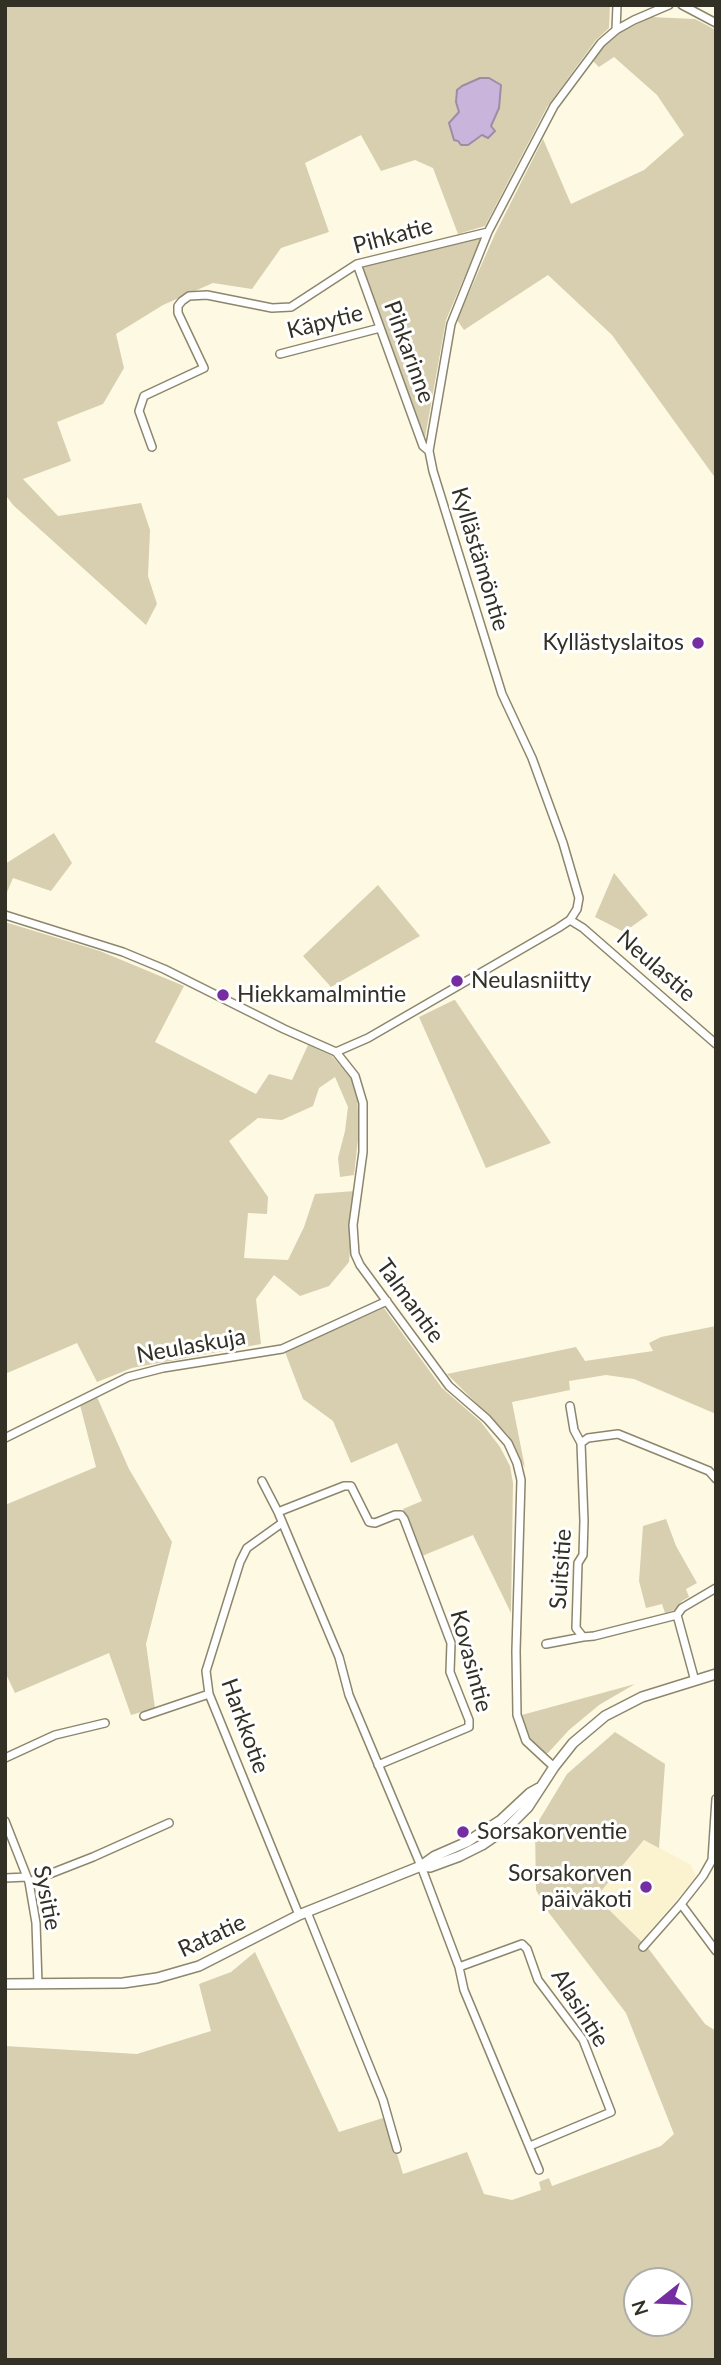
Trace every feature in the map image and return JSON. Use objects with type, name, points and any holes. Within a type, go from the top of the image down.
[{"type":"street","points":[[616,30],[617,5]]},
{"type":"street","name":"Kyllästämöntie","points":[[570,920],[577,909],[579,898],[575,882],[531,758],[502,694],[429,452],[451,324],[488,232],[554,106],[601,43],[616,30],[669,5]]},
{"type":"street","points":[[682,5],[716,23]]},
{"type":"street","name":"Pihkatie","points":[[152,447],[140,418],[140,404],[144,396],[204,368],[178,313],[178,306],[189,296],[207,295],[272,308],[291,307],[357,264],[488,232]]},
{"type":"street","name":"Pihkarinne","points":[[357,264],[423,446],[429,452]]},
{"type":"street","name":"Käpytie","points":[[280,354],[380,328]]},
{"type":"street","points":[[5,915],[123,952],[164,969],[284,1030],[336,1052],[368,1038],[570,920]]},
{"type":"street","name":"Neulastie","points":[[570,920],[583,928],[716,1044]]},
{"type":"street","name":"Talmantie","points":[[336,1052],[355,1076],[363,1103],[363,1152],[353,1224],[355,1254],[360,1265],[449,1386],[487,1419],[508,1443],[517,1463],[521,1480],[517,1715],[526,1741],[554,1767]]},
{"type":"street","name":"Neulaskuja","points":[[5,1437],[128,1377],[163,1368],[282,1349],[387,1301]]},
{"type":"street","name":"Suitsitie","points":[[570,1406],[574,1430],[581,1443],[583,1555],[578,1563],[576,1628],[583,1637],[594,1636],[677,1615]]},
{"type":"street","points":[[581,1443],[588,1438],[618,1434],[709,1471],[716,1479]]},
{"type":"street","points":[[262,1481],[278,1512],[339,1657],[349,1695],[421,1866],[478,2026],[494,2058],[539,2170]]},
{"type":"street","name":"Kovasintie","points":[[278,1512],[344,1486],[351,1486],[369,1522],[375,1523],[395,1514],[401,1515],[416,1552],[451,1643],[450,1672],[469,1720],[469,1727],[378,1765]]},
{"type":"street","name":"Harkkotie","points":[[282,1522],[247,1548],[240,1562],[206,1671],[209,1694],[383,2100],[397,2149]]},
{"type":"street","points":[[695,1681],[677,1615],[682,1608],[716,1588]]},
{"type":"street","points":[[546,1644],[583,1637]]},
{"type":"street","name":"Ratatie","points":[[5,1984],[123,1983],[177,1973],[199,1966],[303,1913],[421,1866],[430,1867],[460,1856],[508,1827],[528,1807],[573,1743],[605,1716],[642,1697],[716,1674]]},
{"type":"street","points":[[144,1716],[209,1694]]},
{"type":"street","points":[[5,1758],[55,1735],[105,1723]]},
{"type":"street","points":[[643,1947],[681,1904],[712,1860],[716,1798]]},
{"type":"street","name":"Sysitie","points":[[5,1821],[28,1879],[36,1923],[38,1984]]},
{"type":"street","points":[[5,1878],[28,1879],[93,1857],[169,1823]]},
{"type":"street","points":[[681,1904],[716,1951]]},
{"type":"street","name":"Alasintie","points":[[459,1967],[522,1944],[527,1949],[538,1980],[583,2040],[611,2112],[530,2146]]},
{"type":"shaded area","points":[[5,5],[610,5],[609,28],[596,40],[547,107],[485,226],[458,234],[433,168],[415,160],[381,171],[361,135],[305,163],[329,232],[281,248],[252,289],[213,283],[163,305],[116,334],[124,368],[103,404],[57,422],[71,461],[23,479],[58,516],[141,503],[150,530],[148,576],[157,604],[146,625],[13,505],[5,494]],"holes":[[[456,102],[499,108],[491,126],[495,131],[462,145],[454,140],[449,123],[459,112]]]},
{"type":"shaded area","points":[[651,17],[695,19],[716,30],[716,479],[612,335],[548,275],[464,330],[457,320],[495,234],[543,139],[571,204],[644,170],[684,135],[657,95],[614,57],[599,67],[593,61],[604,46],[618,34]]},
{"type":"shaded area","points":[[480,78],[489,78],[501,85],[499,108],[491,126],[495,131],[488,138],[482,135],[468,145],[461,145],[454,140],[449,123],[459,112],[457,90]]},
{"type":"shaded area","points":[[481,238],[446,320],[425,438],[360,266]]},
{"type":"shaded area","points":[[54,833],[72,863],[51,891],[13,878],[5,897],[5,864]]},
{"type":"shaded area","points":[[614,873],[648,915],[624,932],[595,917]]},
{"type":"shaded area","points":[[378,885],[420,936],[331,987],[303,956]]},
{"type":"shaded area","points":[[5,922],[100,951],[184,986],[155,1042],[256,1094],[269,1074],[292,1080],[308,1045],[332,1056],[350,1077],[357,1091],[359,1131],[354,1175],[340,1177],[338,1158],[348,1107],[335,1077],[319,1088],[313,1106],[282,1120],[258,1118],[229,1141],[268,1197],[267,1214],[248,1213],[244,1258],[288,1260],[304,1227],[315,1194],[355,1191],[349,1262],[329,1286],[300,1296],[274,1275],[256,1299],[261,1344],[132,1368],[97,1382],[77,1343],[5,1374]]},
{"type":"shaded area","points":[[455,1000],[551,1143],[486,1168],[419,1017]]},
{"type":"shaded area","points":[[384,1308],[442,1388],[481,1422],[500,1447],[510,1466],[513,1483],[511,1613],[473,1535],[422,1556],[403,1509],[422,1501],[397,1443],[351,1463],[333,1421],[303,1399],[285,1352]]},
{"type":"shaded area","points":[[716,1326],[716,1414],[634,1379],[606,1375],[569,1381],[570,1390],[512,1402],[525,1468],[508,1435],[447,1374],[576,1347],[585,1361],[653,1351],[649,1343],[661,1337]]},
{"type":"shaded area","points":[[97,1397],[129,1469],[172,1542],[146,1644],[155,1708],[131,1715],[109,1653],[15,1693],[5,1672],[5,1505],[96,1467],[80,1405]]},
{"type":"shaded area","points":[[666,1519],[676,1546],[697,1583],[686,1589],[689,1597],[675,1610],[665,1613],[662,1604],[646,1608],[639,1581],[643,1526]]},
{"type":"shaded area","points":[[635,1684],[599,1705],[569,1730],[548,1753],[532,1742],[522,1715]]},
{"type":"shaded area","points":[[615,1732],[665,1764],[659,1848],[644,1840],[596,1897],[648,1948],[705,2024],[716,2031],[716,2360],[5,2360],[5,2046],[137,2054],[211,2031],[199,1984],[231,1972],[255,1952],[339,2132],[386,2117],[403,2174],[467,2152],[484,2194],[512,2200],[541,2190],[539,2182],[549,2178],[552,2186],[661,2146],[674,2134],[626,2013],[549,1913],[536,1890],[535,1827],[567,1774]]},
{"type":"shaded area","name":"Sorsakorven päiväkoti","points":[[645,1840],[691,1865],[696,1877],[641,1941],[596,1897]]},
{"type":"place","name":"Kyllästyslaitos","points":[[698,643]]},
{"type":"place","name":"Neulasniitty","points":[[457,981]]},
{"type":"place","name":"Hiekkamalmintie","points":[[223,995]]},
{"type":"place","name":"Sorsakorventie","points":[[463,1832]]},
{"type":"place","name":"Sorsakorven päiväkoti","points":[[646,1887]]}]
